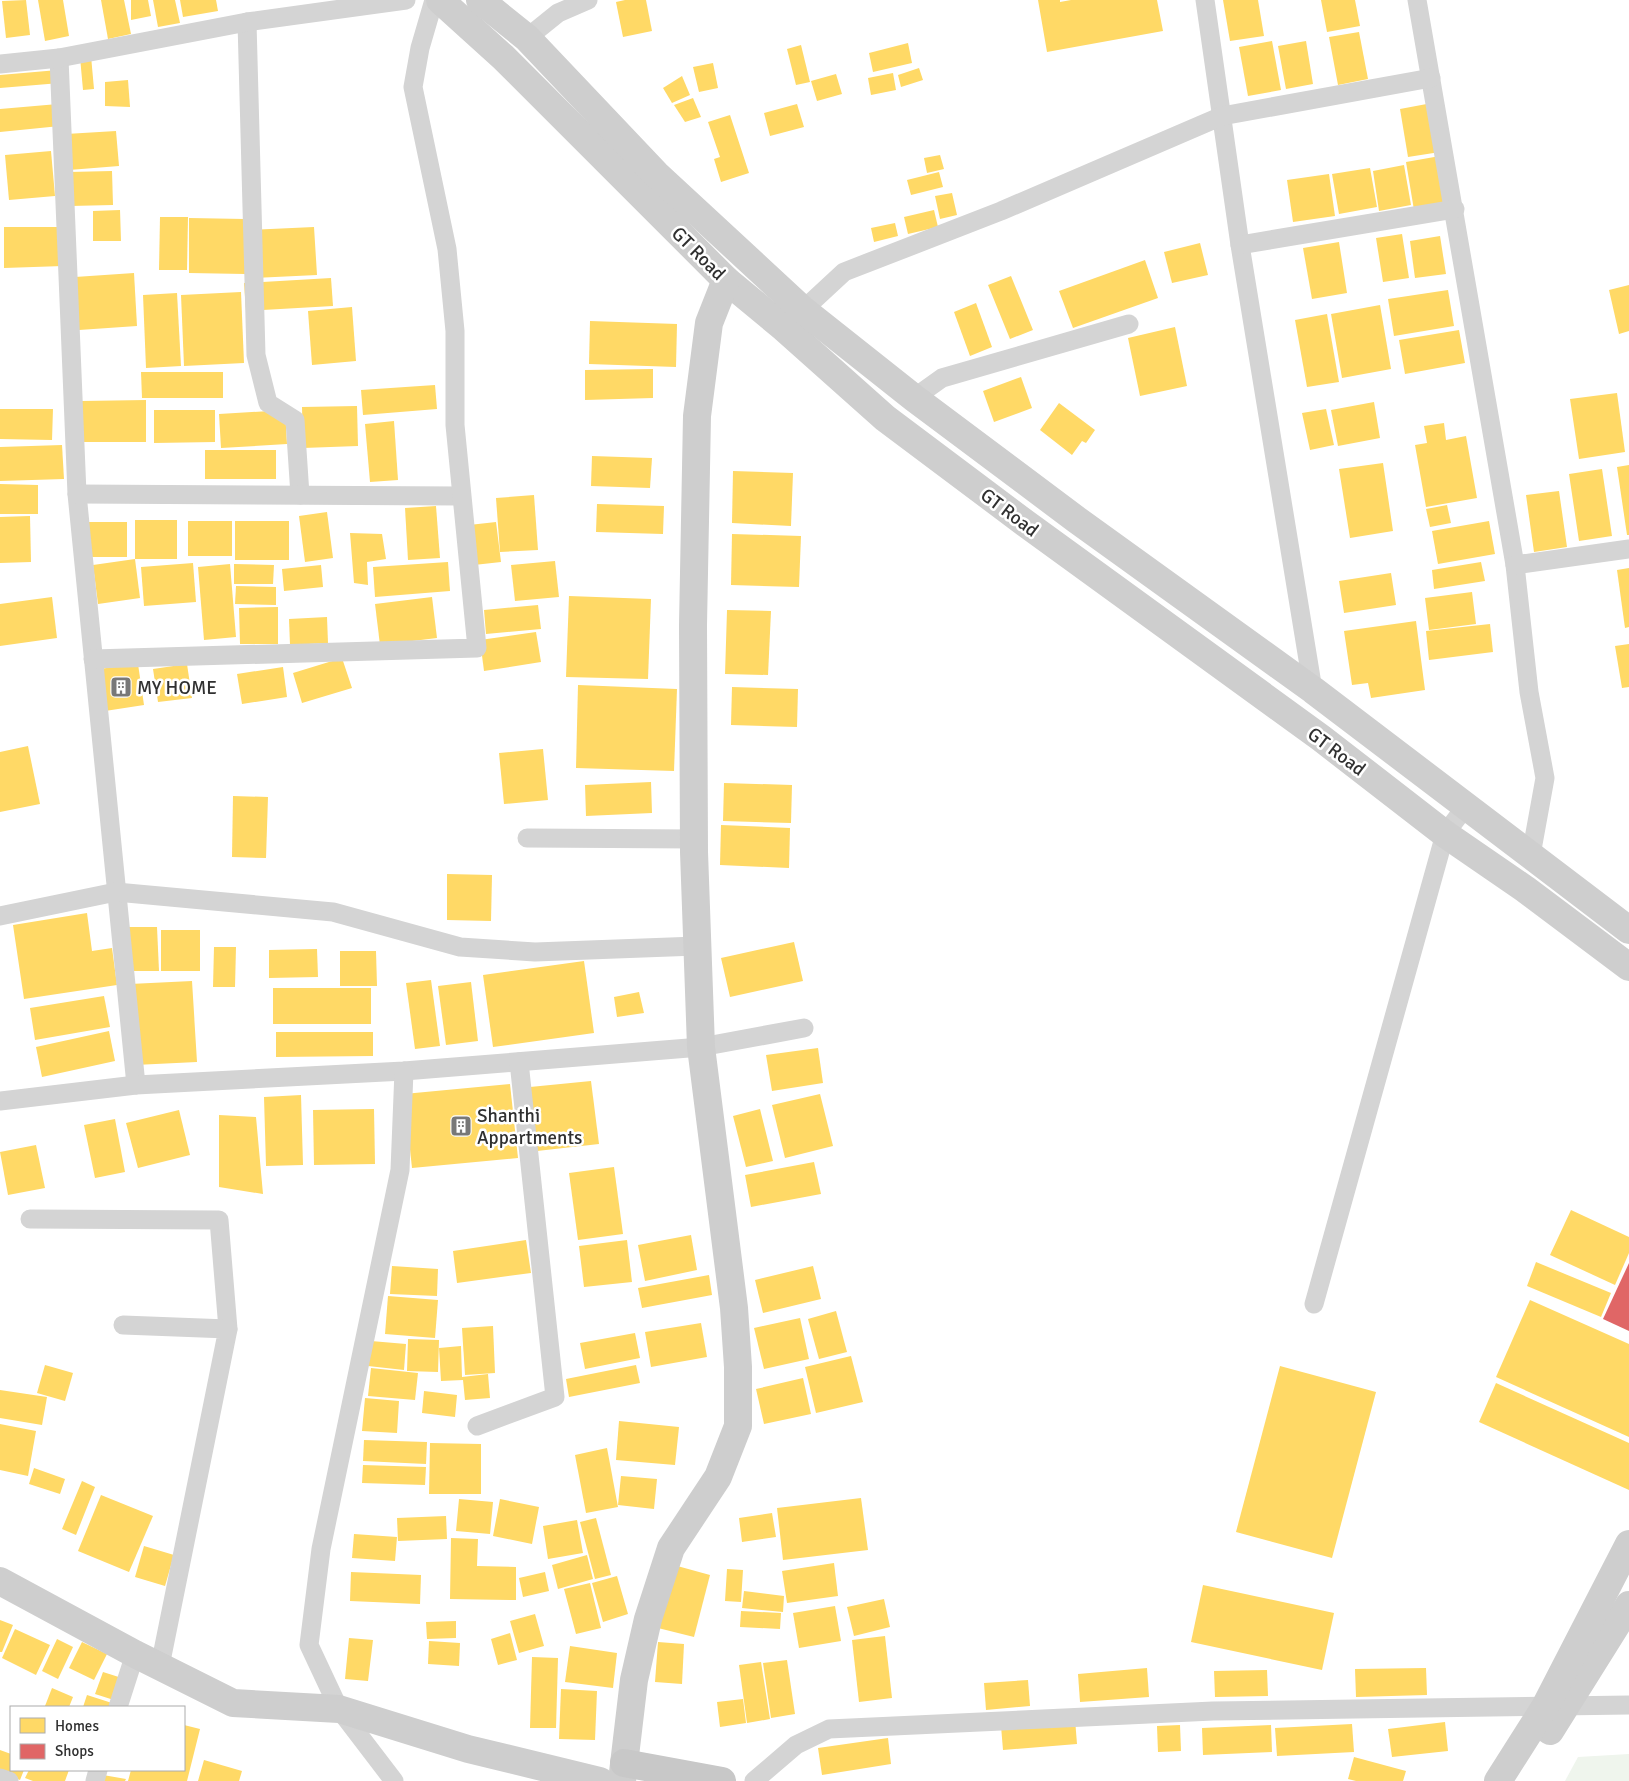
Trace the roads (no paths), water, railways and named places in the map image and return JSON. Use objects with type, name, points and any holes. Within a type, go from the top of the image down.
[{"type":"main road","name":"GT Road","points":[[440,0],[503,57],[726,280],[784,328],[885,418],[1025,523],[1320,738],[1444,834],[1524,889],[1629,967]]},
{"type":"main road","points":[[480,0],[527,38],[656,174],[803,310],[914,398],[1077,520],[1313,690],[1629,930]]},
{"type":"main road","points":[[722,1781],[623,1772],[634,1680],[648,1620],[670,1548],[718,1477],[738,1426],[738,1367],[734,1308],[701,1048],[694,839],[693,625],[697,416],[709,323],[726,280]]},
{"type":"main road","points":[[1519,1781],[1555,1707],[1629,1544]]},
{"type":"main road","points":[[0,1581],[135,1654],[233,1702],[339,1709],[468,1749],[600,1781]]},
{"type":"main road","points":[[1498,1781],[1555,1707],[1629,1605]]},
{"type":"street","points":[[0,64],[59,58],[247,22],[406,0]]},
{"type":"street","points":[[93,659],[477,648],[455,425],[455,331],[447,248],[413,87],[420,48],[434,0]]},
{"type":"street","points":[[527,38],[558,12],[588,0]]},
{"type":"street","points":[[1205,0],[1240,245],[1313,690]]},
{"type":"street","points":[[1417,0],[1455,209],[1515,565],[1529,692],[1545,778],[1531,855]]},
{"type":"street","points":[[247,22],[256,355],[268,403],[295,420],[300,495]]},
{"type":"street","points":[[59,58],[77,494],[136,1084]]},
{"type":"street","points":[[803,310],[844,272],[1001,212],[1222,116],[1431,78]]},
{"type":"street","points":[[1240,245],[1455,209]]},
{"type":"street","points":[[914,398],[942,378],[1129,324]]},
{"type":"street","points":[[77,494],[461,496]]},
{"type":"street","points":[[1515,565],[1629,549]]},
{"type":"street","points":[[1314,1304],[1444,834],[1466,806]]},
{"type":"street","points":[[527,838],[694,839]]},
{"type":"street","points":[[0,916],[116,892],[333,912],[460,947],[535,952],[697,946]]},
{"type":"street","points":[[0,1101],[136,1084],[404,1071],[701,1048],[804,1028]]},
{"type":"street","points":[[477,1426],[555,1397],[519,1062]]},
{"type":"street","points":[[394,1781],[339,1709],[309,1645],[321,1549],[400,1170],[404,1071]]},
{"type":"street","points":[[30,1220],[219,1220],[228,1329],[160,1666]]},
{"type":"street","points":[[123,1325],[228,1329]]},
{"type":"street","points":[[118,1706],[135,1654]]},
{"type":"street","points":[[754,1781],[796,1745],[829,1729],[1213,1711],[1629,1705]]},
{"type":"street","points":[[0,1778],[9,1781]]},
{"type":"place","name":"MY HOME","points":[[121,687]]},
{"type":"place","name":"Shanthi Appartments","points":[[461,1126]]}]
